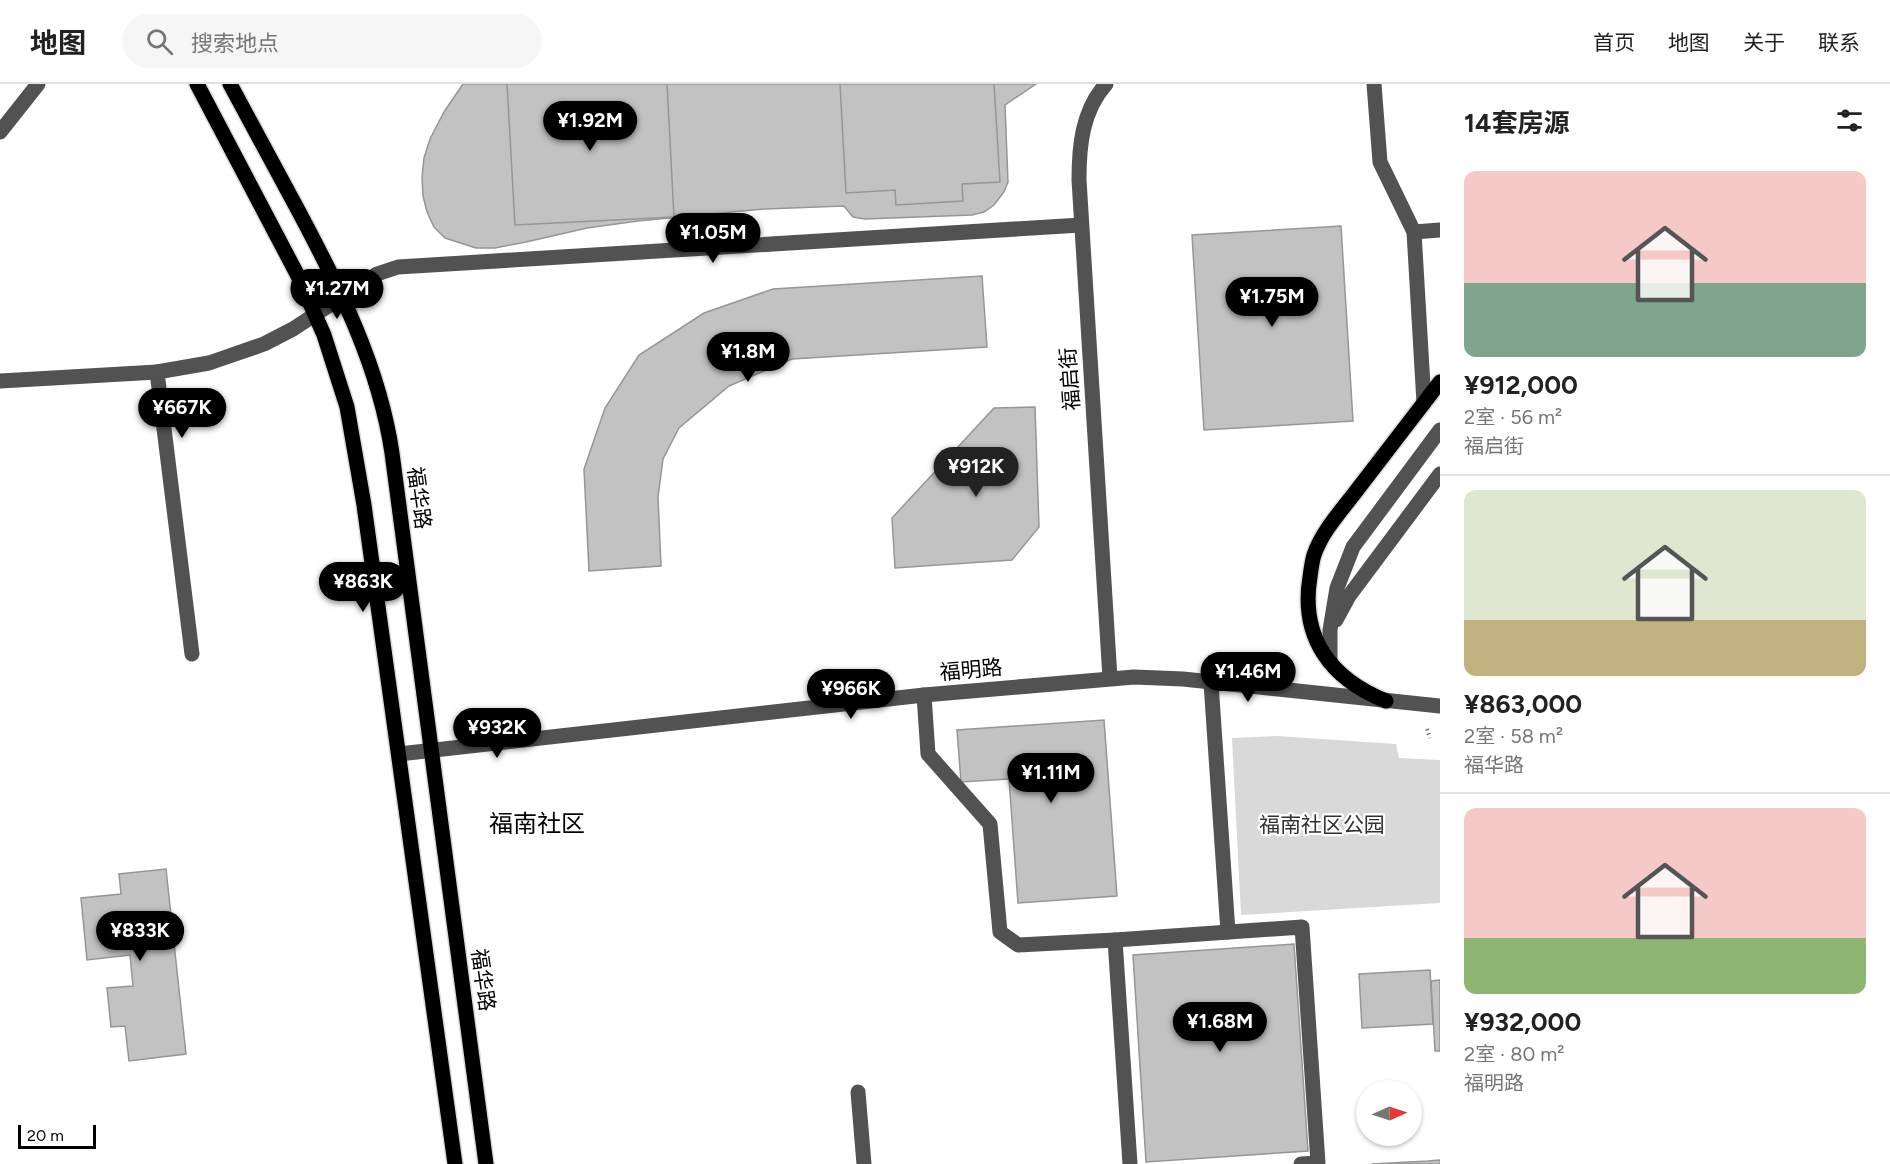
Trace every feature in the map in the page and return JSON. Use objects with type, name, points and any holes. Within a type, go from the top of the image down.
[{"type":"main road","points":[[197,84],[298,276],[315,314],[339,380],[353,437],[455,1164]]},
{"type":"main road","name":"福华路","points":[[230,84],[343,298],[368,359],[380,397],[389,435],[486,1164]]},
{"type":"main road","points":[[1386,701],[1355,687],[1330,662],[1318,645],[1310,621],[1308,590],[1314,555],[1329,527],[1440,382]]},
{"type":"street","points":[[0,132],[38,84]]},
{"type":"street","name":"福启街","points":[[1106,84],[1096,95],[1082,134],[1079,159],[1081,225],[1110,678]]},
{"type":"street","points":[[1374,84],[1380,162],[1414,232],[1424,403]]},
{"type":"street","points":[[0,381],[157,372],[209,363],[239,353],[294,329],[377,274],[398,267],[1081,225]]},
{"type":"street","points":[[1414,232],[1440,230]]},
{"type":"street","points":[[157,372],[192,654]]},
{"type":"street","points":[[1330,662],[1330,630],[1337,588],[1353,547],[1440,430]]},
{"type":"street","points":[[1330,630],[1349,596],[1440,474]]},
{"type":"street","name":"福明路","points":[[399,754],[924,695],[1110,678],[1157,677],[1440,706]]},
{"type":"street","points":[[1211,683],[1228,932]]},
{"type":"street","points":[[924,695],[928,754],[990,824],[1000,932],[1018,945],[1302,927],[1318,1163],[1301,1164]]},
{"type":"street","points":[[1115,940],[1130,1164]]},
{"type":"street","points":[[858,1092],[864,1164]]},
{"type":"path","points":[[1427,729],[1430,738]]},
{"type":"green space","name":"福南社区公园","points":[[1277,736],[1396,744],[1399,758],[1440,760],[1440,903],[1241,915],[1232,738]]},
{"type":"building","points":[[463,84],[1036,84],[1005,105],[1008,182],[994,205],[984,212],[972,215],[865,219],[853,217],[844,206],[765,209],[638,221],[587,228],[495,248],[476,248],[445,238],[434,227],[423,196],[424,158],[430,139],[444,112]]},
{"type":"building","points":[[507,84],[667,84],[674,217],[515,225]]},
{"type":"building","points":[[840,84],[994,84],[1000,182],[962,184],[963,201],[896,205],[895,190],[846,193]]},
{"type":"building","points":[[1341,226],[1353,421],[1204,430],[1192,235]]},
{"type":"building","points":[[982,276],[987,347],[792,359],[729,386],[679,428],[663,459],[658,497],[661,566],[589,571],[584,469],[605,408],[639,355],[704,313],[773,289]]},
{"type":"building","points":[[1035,407],[1039,527],[1012,560],[895,568],[892,518],[994,408]]},
{"type":"building","points":[[1104,720],[1117,896],[1018,903],[1009,779],[961,782],[957,730]]},
{"type":"building","points":[[166,869],[186,1054],[129,1061],[125,1026],[111,1027],[107,988],[133,986],[130,955],[87,960],[81,898],[121,894],[119,874]]},
{"type":"building","points":[[1294,944],[1308,1151],[1146,1162],[1133,955]]},
{"type":"building","points":[[1430,970],[1433,1024],[1362,1028],[1359,974]]},
{"type":"building","points":[[1440,980],[1440,1051],[1435,1051],[1431,981]]},
{"type":"building","points":[[1440,1160],[1440,1164],[1372,1164],[1428,1161]]},
{"type":"district","name":"福南社区","points":[[537,824]]}]
